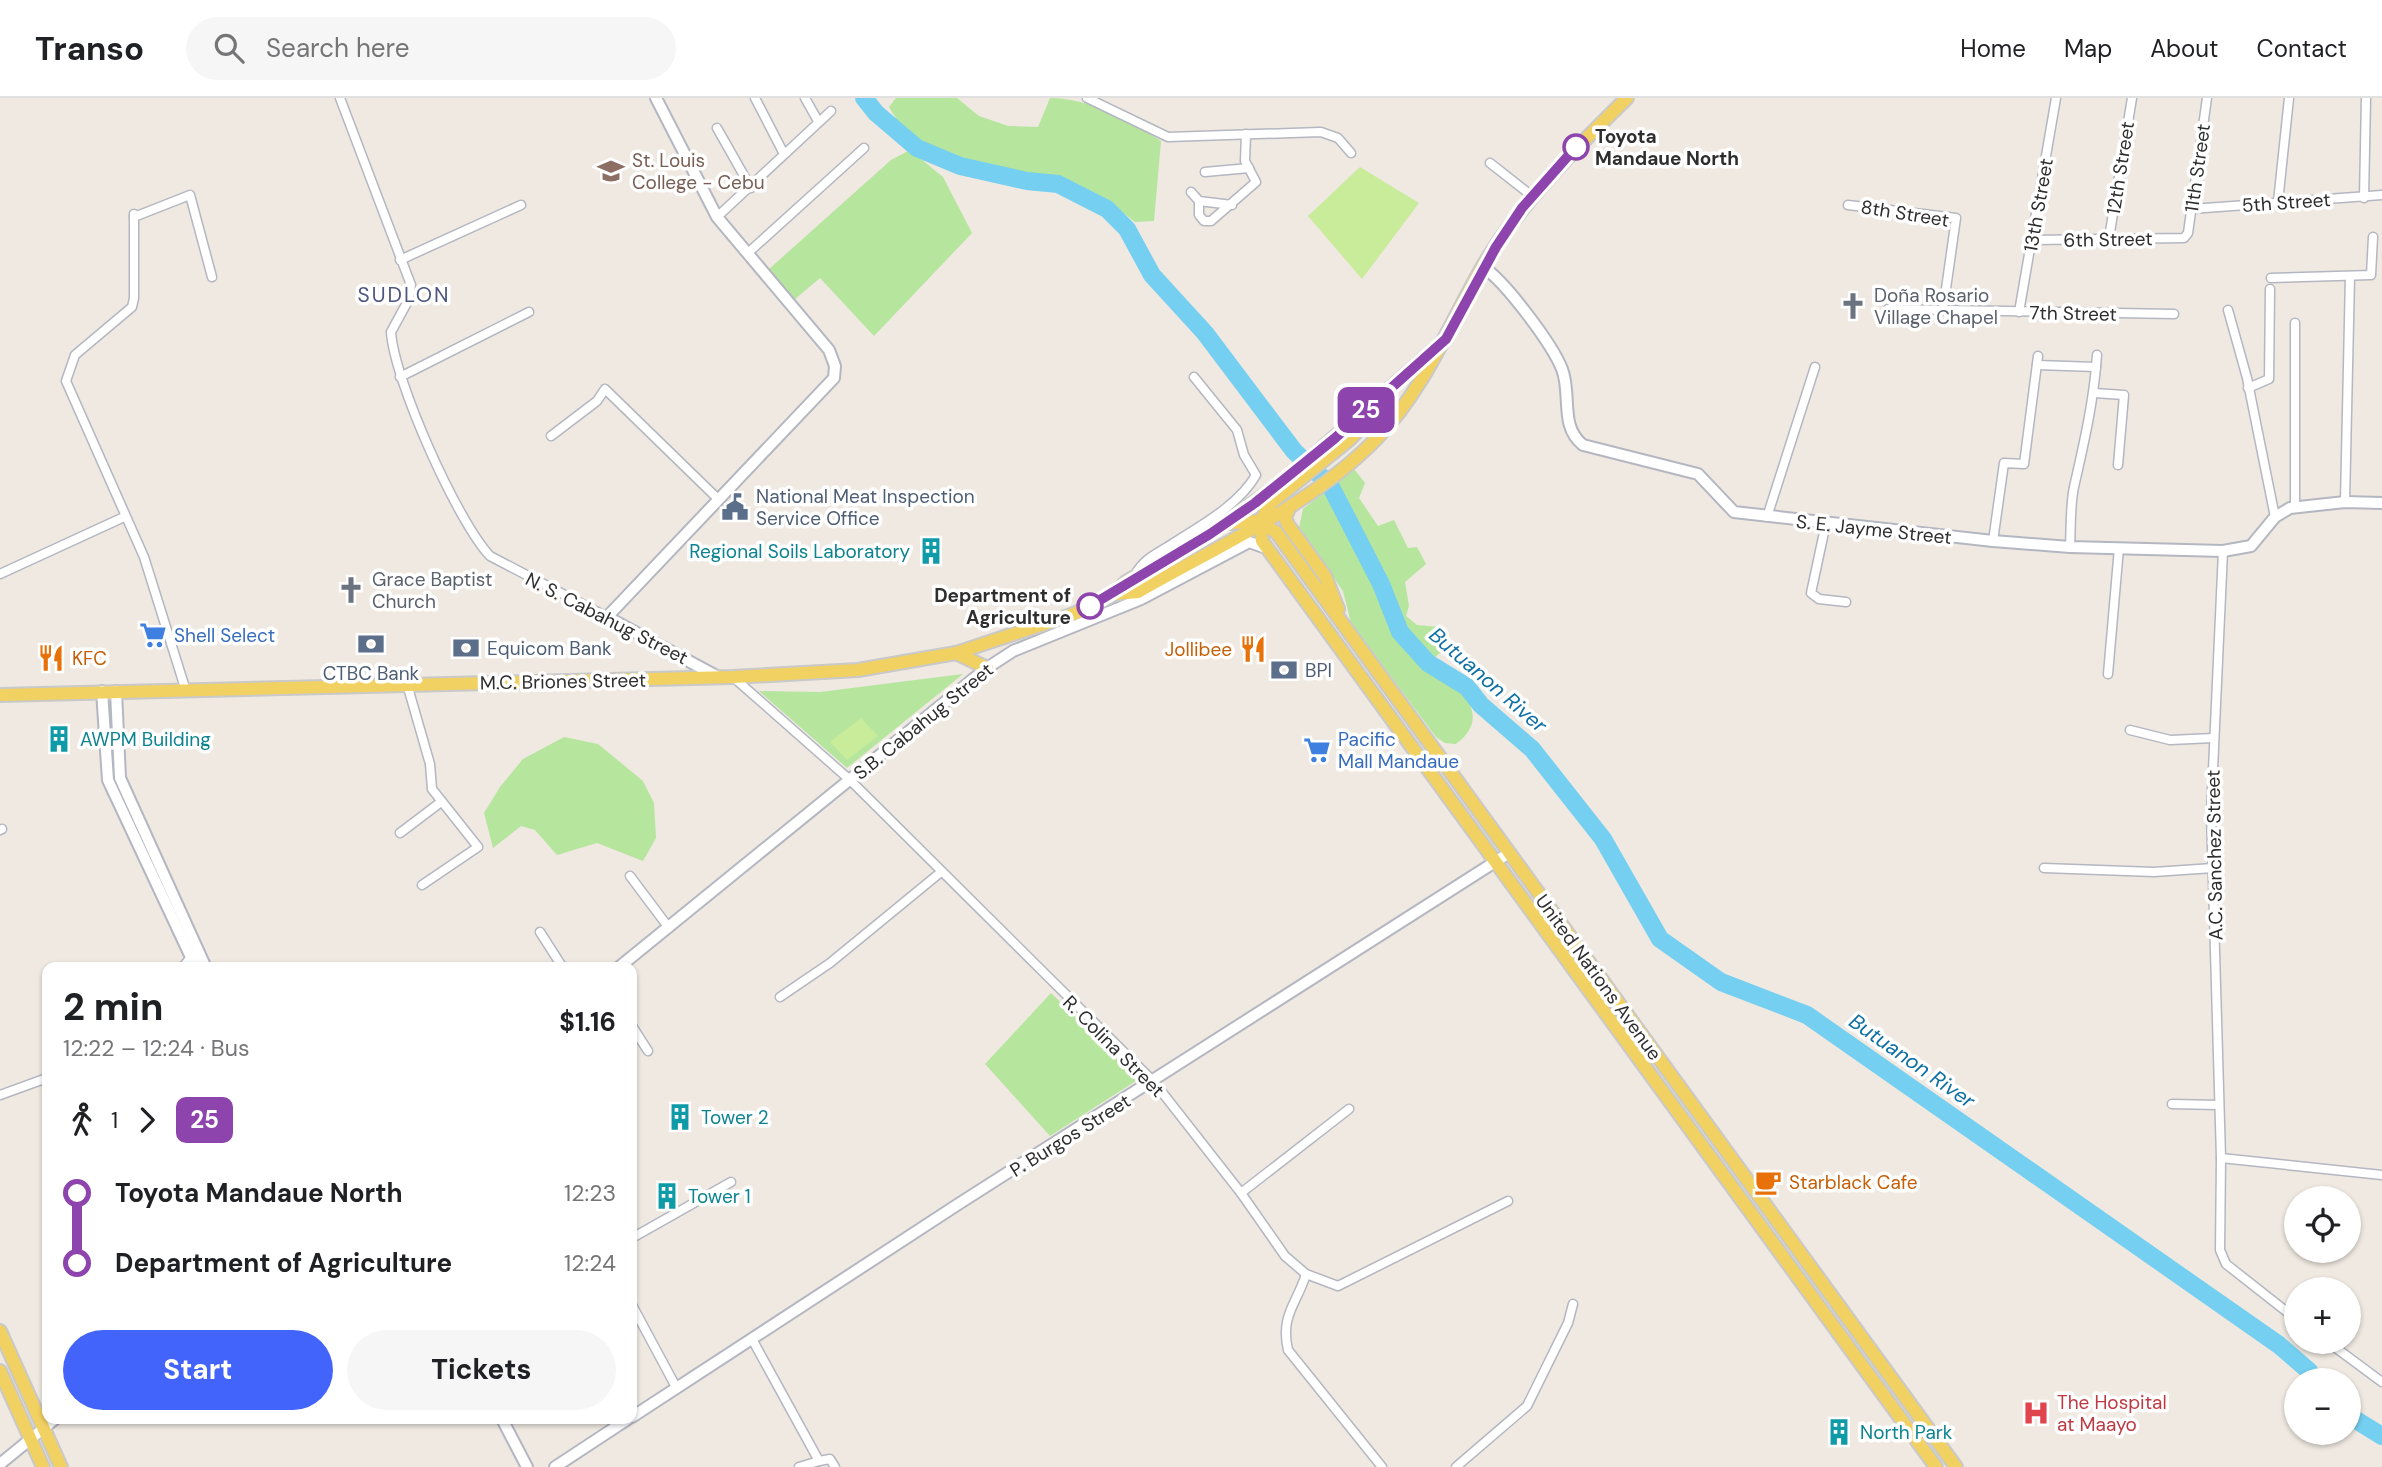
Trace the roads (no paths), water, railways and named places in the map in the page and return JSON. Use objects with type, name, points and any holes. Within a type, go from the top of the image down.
[{"type":"main road","points":[[1266,548],[1260,533],[1260,522],[1271,503],[1291,480],[1379,408],[1415,364],[1446,339],[1483,267],[1532,196],[1628,98]]},
{"type":"main road","name":"M.C. Briones Street","points":[[1114,594],[1138,592],[1305,498],[1349,463],[1393,420],[1446,339]]},
{"type":"main road","name":"M.C. Briones Street","points":[[0,695],[726,677],[858,670],[956,653],[1060,620],[1114,594],[1133,579],[1291,480]]},
{"type":"main road","points":[[1290,506],[1285,518],[1288,525],[1325,576],[1346,629]]},
{"type":"main road","points":[[1223,525],[1243,520],[1260,522]]},
{"type":"main road","name":"United Nations Avenue","points":[[1260,522],[1276,532],[1956,1467]]},
{"type":"main road","name":"United Nations Avenue","points":[[1266,548],[1936,1467]]},
{"type":"main road","points":[[956,653],[988,668]]},
{"type":"main road","points":[[0,1331],[61,1467]]},
{"type":"main road","points":[[0,1371],[43,1467]]},
{"type":"street","name":"N. S. Cabahug Street","points":[[340,98],[411,285],[409,299],[391,332],[400,377],[457,503],[480,545],[504,565],[726,677]]},
{"type":"street","points":[[607,617],[824,388],[836,371],[829,350],[718,217],[656,98]]},
{"type":"street","points":[[755,98],[784,154]]},
{"type":"street","points":[[805,98],[818,121]]},
{"type":"street","points":[[1087,98],[1168,137],[1321,132],[1338,138],[1351,153]]},
{"type":"street","name":"13th Street","points":[[2019,312],[2056,98]]},
{"type":"street","name":"12th Street","points":[[2109,239],[2132,98]]},
{"type":"street","name":"11th Street","points":[[2184,238],[2191,209],[2207,98]]},
{"type":"street","points":[[2278,202],[2289,98]]},
{"type":"street","points":[[2364,198],[2366,98]]},
{"type":"street","points":[[718,217],[831,111]]},
{"type":"street","points":[[717,128],[751,188]]},
{"type":"street","points":[[1192,192],[1199,201],[1199,215],[1204,221],[1218,217],[1256,182],[1245,161],[1246,134]]},
{"type":"street","points":[[749,252],[864,148]]},
{"type":"street","points":[[1490,163],[1532,196]]},
{"type":"street","points":[[1205,172],[1249,168]]},
{"type":"street","points":[[186,691],[144,557],[66,381],[75,355],[132,307],[134,215],[190,195],[212,277]]},
{"type":"street","name":"5th Street","points":[[2191,209],[2382,195]]},
{"type":"street","points":[[1199,201],[1232,205]]},
{"type":"street","points":[[400,260],[521,205]]},
{"type":"street","name":"8th Street","points":[[1848,205],[1956,218],[1943,310]]},
{"type":"street","points":[[2271,278],[2372,274],[2373,237]]},
{"type":"street","name":"6th Street","points":[[2032,240],[2184,238]]},
{"type":"street","name":"S. E. Jayme Street","points":[[1483,267],[1503,281],[1560,365],[1570,428],[1575,439],[1583,445],[1698,474],[1734,513],[2070,547],[2223,551],[2251,546],[2275,517],[2295,507],[2345,502],[2382,503]]},
{"type":"street","points":[[2345,502],[2350,276]]},
{"type":"street","points":[[2248,388],[2269,379],[2270,289]]},
{"type":"street","name":"7th Street","points":[[1888,309],[2174,314]]},
{"type":"street","points":[[2228,310],[2248,388],[2275,517]]},
{"type":"street","points":[[400,377],[529,312]]},
{"type":"street","points":[[2295,323],[2295,507]]},
{"type":"street","points":[[2070,547],[2074,489],[2081,466],[2094,393],[2097,355]]},
{"type":"street","points":[[1993,541],[2004,463],[2024,464],[2038,360],[2096,367]]},
{"type":"street","points":[[1767,517],[1815,368]]},
{"type":"street","points":[[1133,579],[1144,561],[1210,519],[1251,484],[1256,475],[1244,455],[1237,430],[1194,377]]},
{"type":"street","points":[[551,436],[597,401],[605,389],[717,498]]},
{"type":"street","points":[[2094,393],[2123,395],[2118,465]]},
{"type":"street","points":[[0,574],[124,517]]},
{"type":"street","points":[[1826,523],[1811,593],[1819,599],[1846,602]]},
{"type":"street","name":"S.B. Cabahug Street","points":[[626,962],[988,668],[1013,651],[1141,599],[1246,543],[1258,543],[1266,548]]},
{"type":"street","points":[[2108,674],[2119,548]]},
{"type":"street","name":"A.C. Sanchez Street","points":[[2223,551],[2211,813],[2221,1158],[2220,1250],[2226,1264],[2284,1310]]},
{"type":"street","name":"R. Colina Street","points":[[726,677],[850,780],[1154,1082],[1241,1193],[1278,1248],[1306,1274]]},
{"type":"street","points":[[407,684],[430,764],[432,789],[478,847],[422,885]]},
{"type":"street","points":[[109,691],[120,778],[194,962]]},
{"type":"street","points":[[2130,730],[2170,740],[2214,738]]},
{"type":"street","points":[[400,833],[441,802]]},
{"type":"street","name":"P. Burgos Street","points":[[637,1413],[1509,853]]},
{"type":"street","points":[[2044,868],[2154,872],[2213,868]]},
{"type":"street","points":[[780,997],[830,963],[941,872]]},
{"type":"street","points":[[630,876],[669,928]]},
{"type":"street","points":[[160,878],[203,962]]},
{"type":"street","points":[[540,932],[560,962]]},
{"type":"street","points":[[637,1034],[648,1051]]},
{"type":"street","points":[[0,1095],[42,1080]]},
{"type":"street","points":[[2172,1104],[2218,1105]]},
{"type":"street","points":[[1241,1193],[1349,1109]]},
{"type":"street","points":[[2221,1158],[2382,1175]]},
{"type":"street","points":[[637,1235],[731,1182]]},
{"type":"street","points":[[1382,1467],[1289,1350],[1284,1331],[1287,1316],[1306,1274],[1338,1286],[1508,1201]]},
{"type":"street","points":[[1456,1467],[1527,1406],[1568,1323],[1573,1304]]},
{"type":"street","points":[[637,1314],[676,1387]]},
{"type":"street","points":[[752,1339],[819,1461]]},
{"type":"street","points":[[2344,1354],[2382,1382]]},
{"type":"street","points":[[0,1464],[48,1424]]},
{"type":"street","points":[[505,1424],[527,1467]]},
{"type":"street","name":"P. Burgos Street","points":[[555,1467],[621,1424]]},
{"type":"street","points":[[799,1467],[830,1459],[835,1467]]},
{"type":"waterway","name":"Butuanon River","points":[[864,98],[876,113],[917,148],[960,166],[1027,181],[1058,184],[1107,209],[1127,229],[1152,275],[1205,333],[1294,451],[1330,485],[1381,584],[1400,632],[1428,663],[1467,687],[1481,705],[1532,749],[1603,839],[1660,939],[1721,982],[1807,1015],[2279,1345],[2306,1368]]},
{"type":"waterway","name":"Butuanon River","points":[[2361,1423],[2382,1436]]},
{"type":"place","name":"Toyota Mandaue North","points":[[1576,147]]},
{"type":"place","name":"St. Louis College - Cebu","points":[[611,171]]},
{"type":"place","name":"Doña Rosario Village Chapel","points":[[1853,306]]},
{"type":"place","name":"National Meat Inspection Service Office","points":[[735,507]]},
{"type":"place","name":"Regional Soils Laboratory","points":[[931,551]]},
{"type":"place","name":"Grace Baptist Church","points":[[351,590]]},
{"type":"place","name":"Department of Agriculture","points":[[1090,606]]},
{"type":"place","name":"Shell Select","points":[[153,635]]},
{"type":"place","name":"CTBC Bank","points":[[371,644]]},
{"type":"place","name":"Equicom Bank","points":[[466,648]]},
{"type":"place","name":"Jollibee","points":[[1253,649]]},
{"type":"place","name":"KFC","points":[[51,658]]},
{"type":"place","name":"BPI","points":[[1284,670]]},
{"type":"place","name":"AWPM Building","points":[[59,739]]},
{"type":"place","name":"Pacific Mall Mandaue","points":[[1317,750]]},
{"type":"place","name":"Tower 2","points":[[680,1117]]},
{"type":"place","name":"Starblack Cafe","points":[[1768,1182]]},
{"type":"place","name":"Tower 1","points":[[667,1196]]},
{"type":"place","name":"The Hospital at Maayo","points":[[2036,1413]]},
{"type":"place","name":"North Park","points":[[1839,1432]]},
{"type":"district","name":"SUDLON","points":[[404,295]]}]
